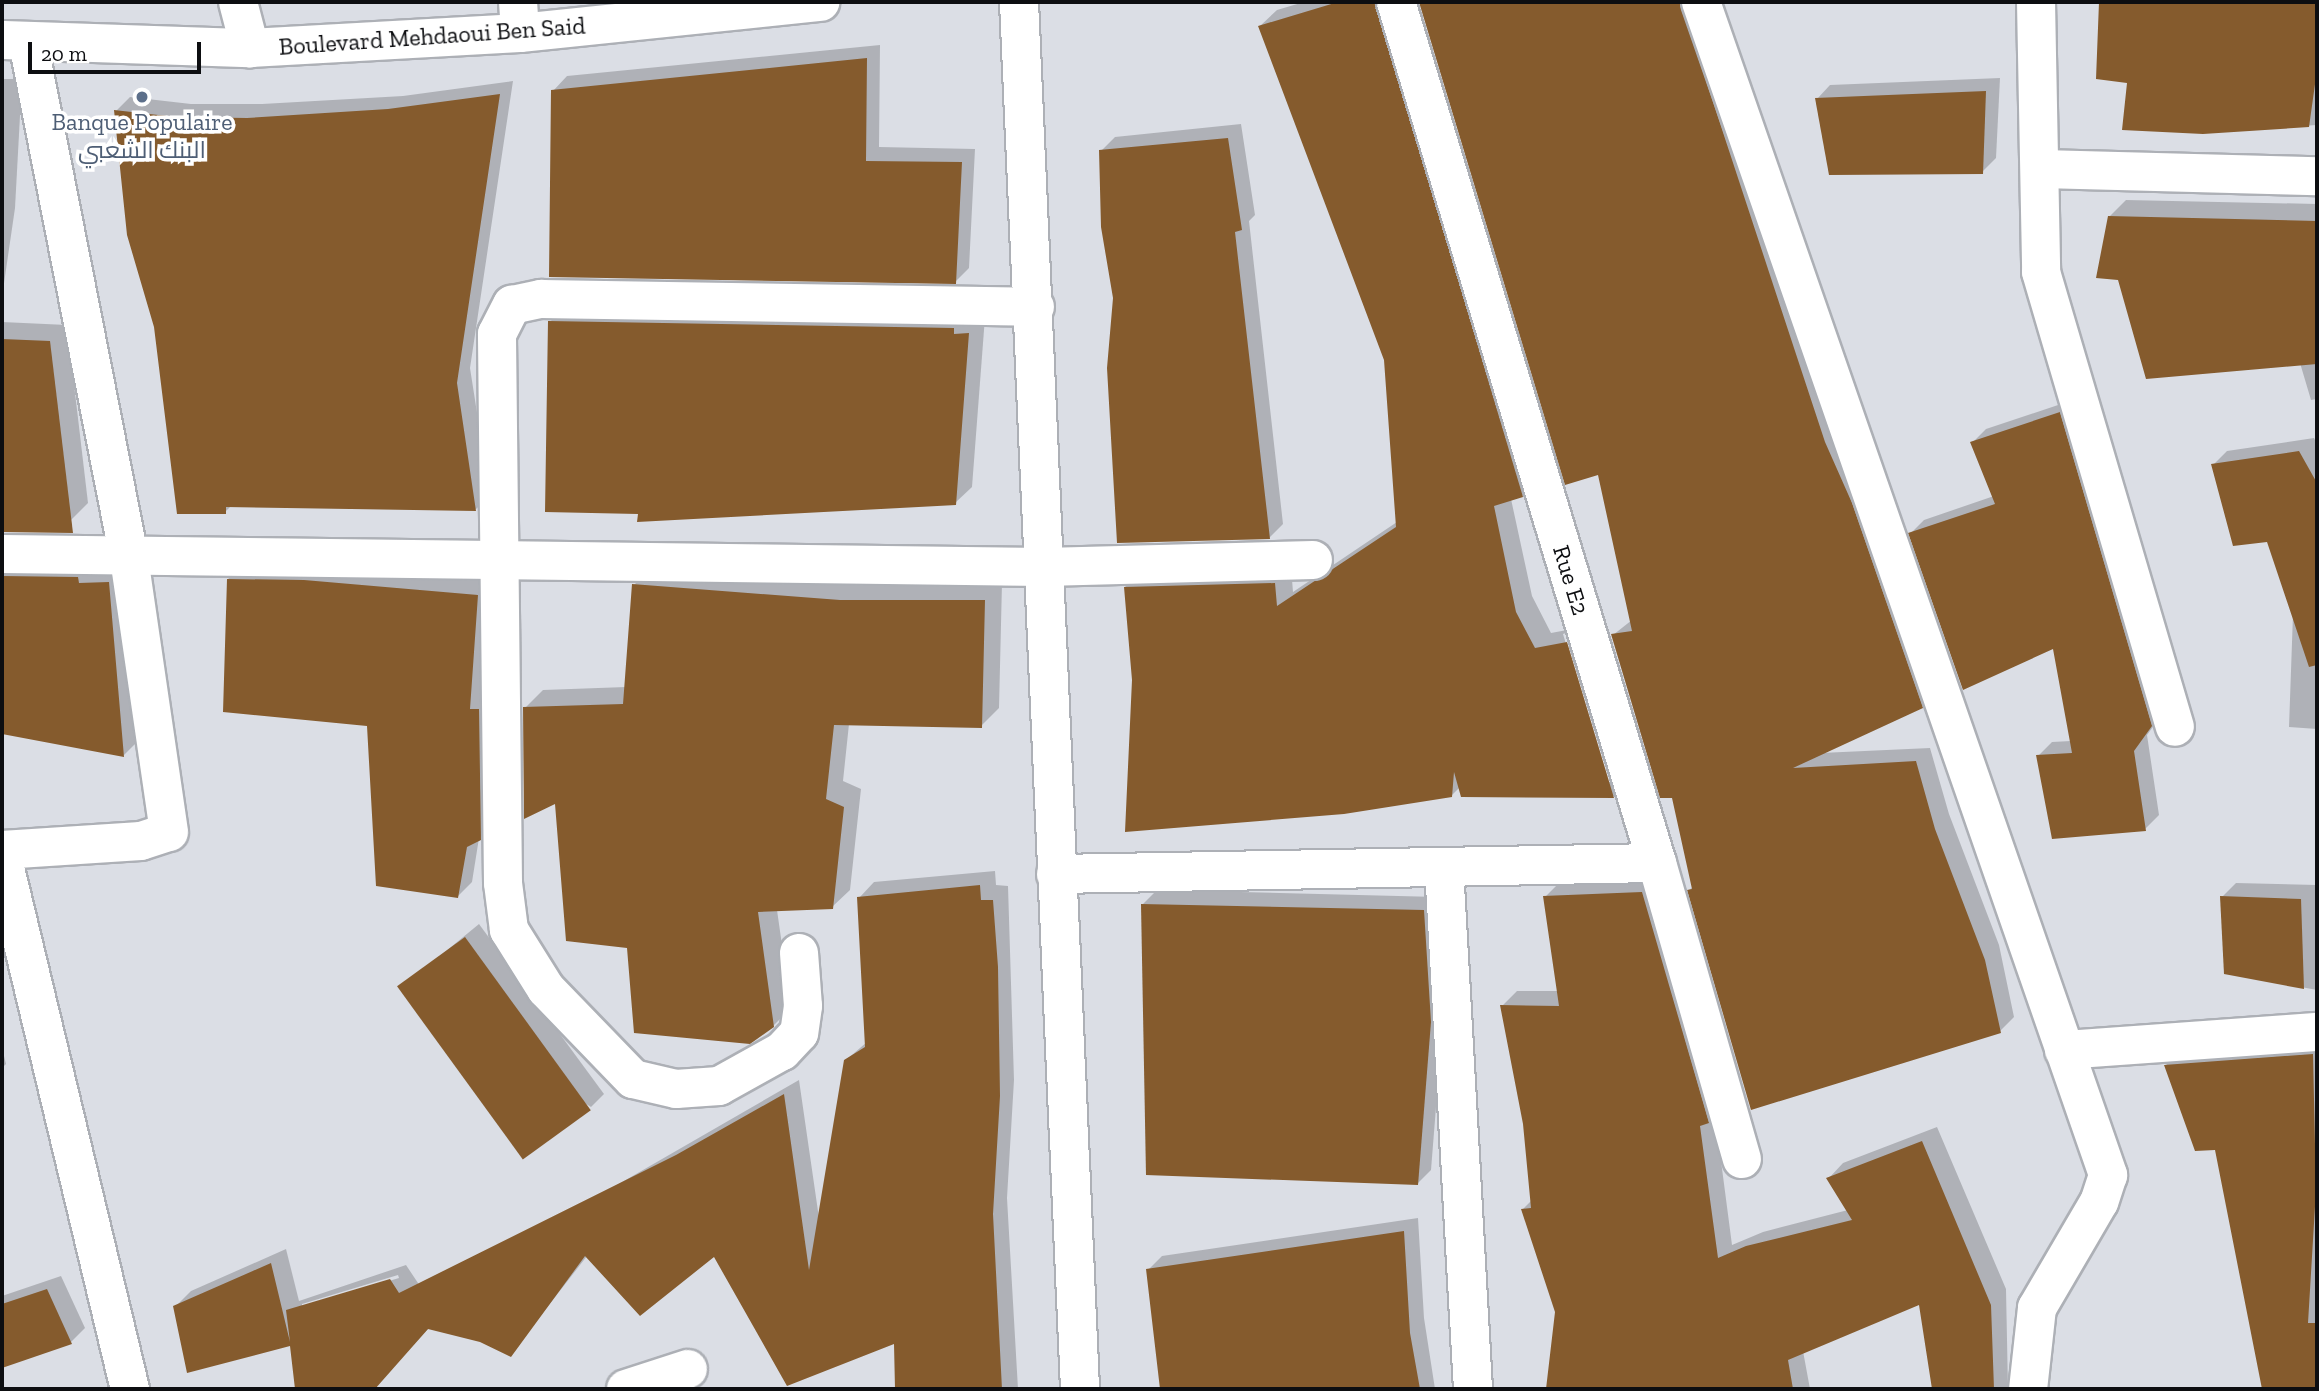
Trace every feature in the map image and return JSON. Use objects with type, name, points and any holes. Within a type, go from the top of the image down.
[{"type":"street","points":[[238,2],[250,48]]},
{"type":"street","name":"Boulevard Mehdaoui Ben Said","points":[[15,41],[250,48],[519,18],[820,2]]},
{"type":"street","points":[[1019,2],[1035,307],[1056,874],[1080,1389]]},
{"type":"street","name":"Rue E2","points":[[1396,2],[1657,863],[1742,1159]]},
{"type":"street","points":[[1701,2],[2108,1175],[2099,1202],[2037,1308],[2028,1389]]},
{"type":"street","points":[[2036,2],[2042,169],[2041,272],[2175,727]]},
{"type":"street","points":[[2,850],[141,841],[169,832],[129,557],[15,41]]},
{"type":"street","points":[[2042,169],[2317,176]]},
{"type":"street","points":[[799,953],[803,1006],[799,1033],[782,1051],[719,1086],[676,1089],[633,1079],[546,989],[509,930],[503,883],[497,334],[513,305],[541,299],[1035,307]]},
{"type":"street","points":[[2,554],[1044,567],[1313,560]]},
{"type":"street","points":[[2,856],[130,1389]]},
{"type":"street","points":[[1056,874],[1657,863]]},
{"type":"street","points":[[1444,867],[1473,1389]]},
{"type":"street","points":[[2064,1049],[2317,1032]]},
{"type":"street","points":[[626,1389],[688,1369]]},
{"type":"building","points":[[1338,2],[1375,2],[1523,497],[1494,506],[1516,612],[1535,648],[1567,642],[1614,798],[1461,797],[1454,772],[1452,797],[1344,814],[1125,832],[1132,680],[1124,587],[1275,583],[1277,606],[1396,527],[1384,360],[1258,26]]},
{"type":"building","points":[[1419,2],[1680,2],[1825,442],[1852,503],[1923,708],[1793,768],[1916,761],[1935,829],[1985,960],[2001,1033],[1751,1110],[1687,890],[1692,889],[1672,798],[1660,798],[1611,634],[1632,631],[1598,475],[1565,485]]},
{"type":"building","points":[[2099,2],[2317,2],[2317,70],[2309,127],[2203,134],[2122,130],[2127,83],[2096,79]]},
{"type":"building","points":[[867,58],[866,161],[962,162],[956,284],[549,277],[551,90]]},
{"type":"building","points":[[1986,91],[1983,174],[1829,175],[1815,98]]},
{"type":"building","points":[[500,94],[457,383],[476,511],[226,507],[226,514],[177,514],[154,327],[127,235],[114,110],[176,117],[247,118],[388,109]]},
{"type":"building","points":[[1228,138],[1242,230],[1235,232],[1270,539],[1117,543],[1107,368],[1113,298],[1101,227],[1099,150]]},
{"type":"building","points":[[2108,216],[2317,221],[2317,364],[2146,379],[2118,280],[2096,278]]},
{"type":"building","points":[[548,321],[954,328],[954,334],[969,333],[956,505],[637,522],[638,514],[545,512]]},
{"type":"building","points":[[2,339],[50,341],[73,533],[2,532]]},
{"type":"building","points":[[2060,412],[2152,726],[2134,751],[2146,831],[2052,839],[2036,755],[2072,753],[2053,649],[1963,690],[1908,533],[1995,504],[1970,442]]},
{"type":"building","points":[[2299,451],[2317,483],[2317,665],[2309,667],[2267,542],[2233,546],[2211,464]]},
{"type":"building","points":[[2,576],[78,577],[79,583],[109,582],[124,757],[2,734]]},
{"type":"building","points":[[227,579],[304,580],[478,595],[470,709],[479,709],[481,840],[467,847],[458,898],[376,886],[367,726],[223,712]]},
{"type":"building","points":[[632,584],[840,600],[985,600],[982,728],[834,725],[826,799],[844,807],[833,909],[758,912],[774,1027],[750,1044],[634,1033],[627,948],[566,941],[555,804],[524,819],[523,707],[623,704]]},
{"type":"building","points":[[980,885],[981,900],[993,900],[998,967],[1000,1096],[993,1214],[1002,1389],[895,1389],[894,1344],[787,1386],[714,1257],[640,1316],[585,1256],[511,1357],[480,1342],[428,1329],[375,1389],[295,1389],[290,1346],[187,1373],[173,1306],[271,1263],[290,1342],[286,1310],[390,1279],[399,1293],[676,1155],[784,1094],[809,1270],[844,1060],[865,1047],[857,897]]},
{"type":"building","points":[[1642,892],[1709,1123],[1700,1126],[1718,1258],[1746,1246],[1852,1220],[1826,1178],[1922,1141],[1991,1305],[1994,1389],[1932,1389],[1919,1305],[1788,1360],[1793,1389],[1546,1389],[1555,1312],[1521,1209],[1531,1208],[1523,1124],[1500,1005],[1559,1006],[1543,896]]},
{"type":"building","points":[[2220,896],[2301,899],[2304,989],[2224,974]]},
{"type":"building","points":[[1141,904],[1424,910],[1431,1022],[1418,1185],[1146,1175]]},
{"type":"building","points":[[465,937],[591,1110],[523,1160],[397,986]]},
{"type":"building","points":[[2313,1054],[2316,1190],[2308,1323],[2317,1323],[2317,1389],[2262,1389],[2215,1150],[2195,1151],[2164,1065]]},
{"type":"building","points":[[1404,1231],[1410,1333],[1420,1389],[1160,1389],[1146,1269]]},
{"type":"building","points":[[47,1289],[72,1344],[2,1368],[2,1304]]},
{"type":"place","name":"Banque Populaire البنك الشعبي","points":[[142,97]]}]
